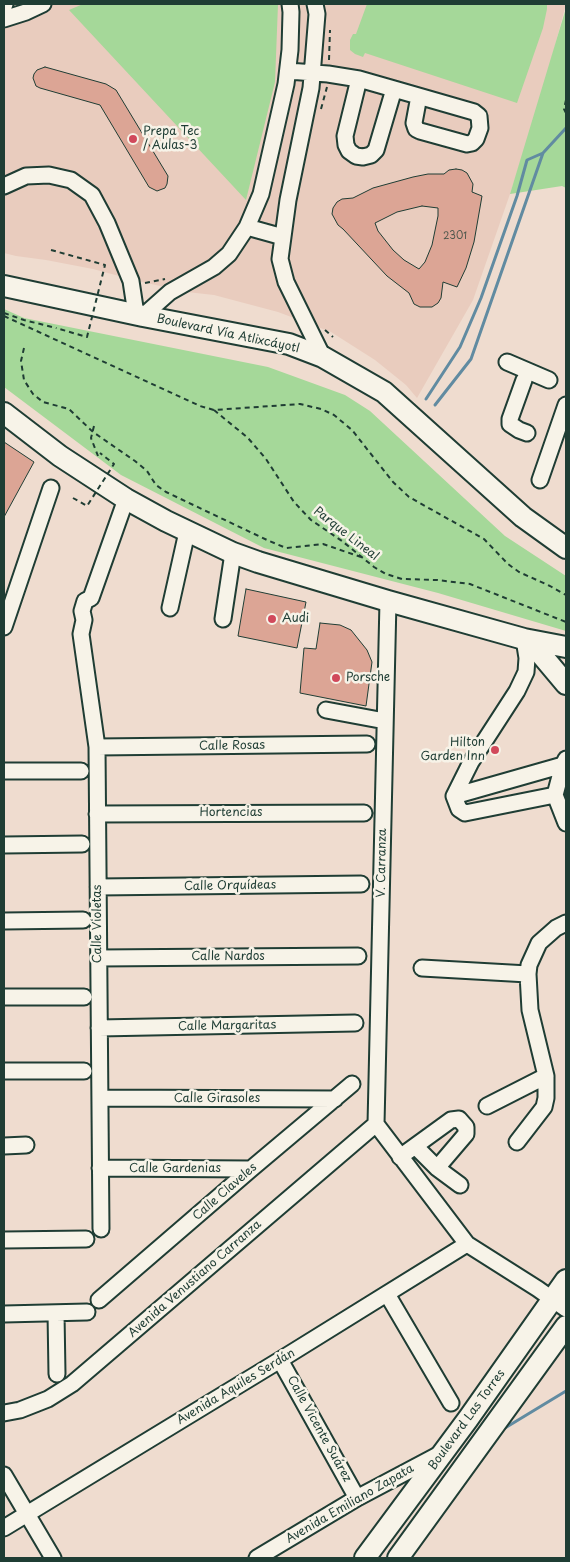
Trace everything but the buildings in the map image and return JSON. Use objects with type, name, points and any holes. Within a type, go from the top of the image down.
[{"type":"main road","name":"Boulevard Vía Atlixcáyotl","points":[[4,286],[289,344],[323,357],[384,392],[523,517],[566,548]]},
{"type":"main road","points":[[4,413],[60,456],[126,499],[187,532],[233,552],[258,562],[388,601],[526,639],[566,647]]},
{"type":"main road","points":[[526,639],[566,684]]},
{"type":"main road","name":"Boulevard Las Torres","points":[[365,1558],[444,1452],[560,1304],[566,1280]]},
{"type":"main road","name":"Boulevard Las Torres","points":[[398,1558],[566,1326]]},
{"type":"street","points":[[4,19],[43,4]]},
{"type":"street","points":[[4,186],[26,176],[49,174],[71,180],[92,195],[107,223],[131,281],[140,315],[170,292],[214,267],[229,254],[247,227],[261,194],[288,71],[290,4]]},
{"type":"street","points":[[315,4],[321,74],[311,88],[288,200],[280,259],[286,282],[323,357]]},
{"type":"street","points":[[288,71],[359,80],[419,96]]},
{"type":"street","points":[[359,80],[345,136],[346,145],[350,151],[356,156],[363,158],[371,155],[376,150],[394,89]]},
{"type":"street","points":[[261,194],[288,200]]},
{"type":"street","points":[[247,227],[283,237]]},
{"type":"street","points":[[507,362],[549,380]]},
{"type":"street","points":[[524,380],[510,419],[510,424],[518,430],[527,433]]},
{"type":"street","points":[[540,480],[566,406]]},
{"type":"street","points":[[4,627],[8,602],[51,488]]},
{"type":"street","name":"Calle Violetas","points":[[101,1229],[97,747],[81,634],[84,620],[82,611],[85,602],[91,598],[126,499]]},
{"type":"street","points":[[170,608],[187,532]]},
{"type":"street","points":[[223,619],[233,552]]},
{"type":"street","name":"V. Carranza","points":[[376,1124],[388,601]]},
{"type":"street","points":[[526,639],[526,672],[517,691],[471,762],[454,796],[459,809],[465,814],[555,795]]},
{"type":"street","points":[[326,710],[385,721]]},
{"type":"street","name":"Calle Rosas","points":[[97,747],[367,744]]},
{"type":"street","points":[[454,796],[564,762]]},
{"type":"street","points":[[564,762],[555,795],[566,823]]},
{"type":"street","points":[[4,771],[81,771]]},
{"type":"street","name":"Hortencias","points":[[97,814],[364,813]]},
{"type":"street","points":[[4,845],[82,844]]},
{"type":"street","name":"Calle Orquídeas","points":[[98,888],[361,884]]},
{"type":"street","points":[[4,921],[83,920]]},
{"type":"street","points":[[517,1142],[544,1107],[546,1098],[546,1076],[530,1010],[529,965],[539,943],[556,928],[566,923]]},
{"type":"street","name":"Calle Nardos","points":[[98,958],[358,956]]},
{"type":"street","points":[[422,968],[528,974]]},
{"type":"street","points":[[4,996],[84,997]]},
{"type":"street","name":"Calle Margaritas","points":[[99,1028],[355,1023]]},
{"type":"street","points":[[4,1071],[84,1071]]},
{"type":"street","points":[[487,1106],[546,1076]]},
{"type":"street","name":"Calle Claveles","points":[[99,1300],[250,1169],[352,1084]]},
{"type":"street","name":"Calle Girasoles","points":[[100,1098],[335,1099]]},
{"type":"street","points":[[400,1157],[451,1120],[459,1119],[466,1126],[466,1134],[437,1168]]},
{"type":"street","points":[[376,1124],[467,1244],[560,1304]]},
{"type":"street","name":"Avenida Venustiano Carranza","points":[[4,1413],[20,1410],[48,1400],[72,1384],[376,1124]]},
{"type":"street","points":[[4,1146],[26,1145]]},
{"type":"street","points":[[415,1146],[437,1168],[460,1185]]},
{"type":"street","name":"Calle Gardenias","points":[[100,1168],[250,1169]]},
{"type":"street","points":[[4,1240],[86,1239]]},
{"type":"street","name":"Avenida Aquiles Serdán","points":[[4,1528],[467,1244]]},
{"type":"street","points":[[387,1294],[451,1403]]},
{"type":"street","points":[[4,1314],[87,1312]]},
{"type":"street","points":[[56,1313],[57,1374]]},
{"type":"street","name":"Calle Vicente Suárez","points":[[280,1360],[357,1498]]},
{"type":"street","name":"Avenida Emiliano Zapata","points":[[257,1558],[357,1498],[444,1452]]},
{"type":"street","points":[[4,1475],[53,1558]]},
{"type":"path","points":[[321,110],[327,90],[321,74],[330,26]]},
{"type":"path","points":[[566,100],[564,108],[566,113]]},
{"type":"path","points":[[4,312],[24,320],[87,336],[105,265],[51,250]]},
{"type":"path","points":[[145,283],[167,279]]},
{"type":"path","name":"Parque Lineal","points":[[4,316],[200,406],[214,410],[300,404],[322,409],[334,415],[352,430],[393,482],[409,497],[484,539],[508,564],[519,572],[550,586],[566,596]]},
{"type":"path","points":[[321,325],[333,337]]},
{"type":"path","points":[[24,348],[20,361],[24,380],[33,394],[43,402],[69,409],[92,432],[147,471],[156,485],[166,492],[286,548],[324,544],[362,558]]},
{"type":"path","name":"Parque Lineal","points":[[214,410],[248,438],[266,459],[294,502],[311,520],[342,541],[374,568],[402,579],[438,580],[470,584],[566,622]]},
{"type":"path","points":[[73,498],[87,506],[114,464],[99,454],[91,438],[94,426]]},
{"type":"shaded area","points":[[4,4],[566,4],[544,87],[510,194],[473,300],[417,398],[406,385],[375,360],[331,332],[278,312],[214,295],[187,292],[93,269],[4,253]]},
{"type":"green space","points":[[83,4],[278,4],[275,82],[246,200],[69,10]]},
{"type":"green space","points":[[367,4],[547,4],[547,9],[543,28],[517,103],[365,53],[363,57],[355,54],[350,50],[350,40],[353,34],[356,34]]},
{"type":"green space","points":[[566,8],[566,188],[562,186],[510,194]]},
{"type":"green space","points":[[4,309],[24,318],[268,367],[345,395],[370,411],[505,536],[566,576],[566,631],[438,593],[264,548],[121,475],[4,387]]},
{"type":"waterway","points":[[435,405],[471,359],[543,153],[566,128]]},
{"type":"waterway","points":[[426,399],[460,347],[481,298],[517,196],[527,160],[543,153]]},
{"type":"waterway","points":[[500,1431],[566,1391]]},
{"type":"place","name":"Prepa Tec / Aulas-3","points":[[133,139]]},
{"type":"place","name":"Audi","points":[[272,619]]},
{"type":"place","name":"Porsche","points":[[336,678]]},
{"type":"place","name":"Hilton Garden Inn","points":[[495,750]]}]
